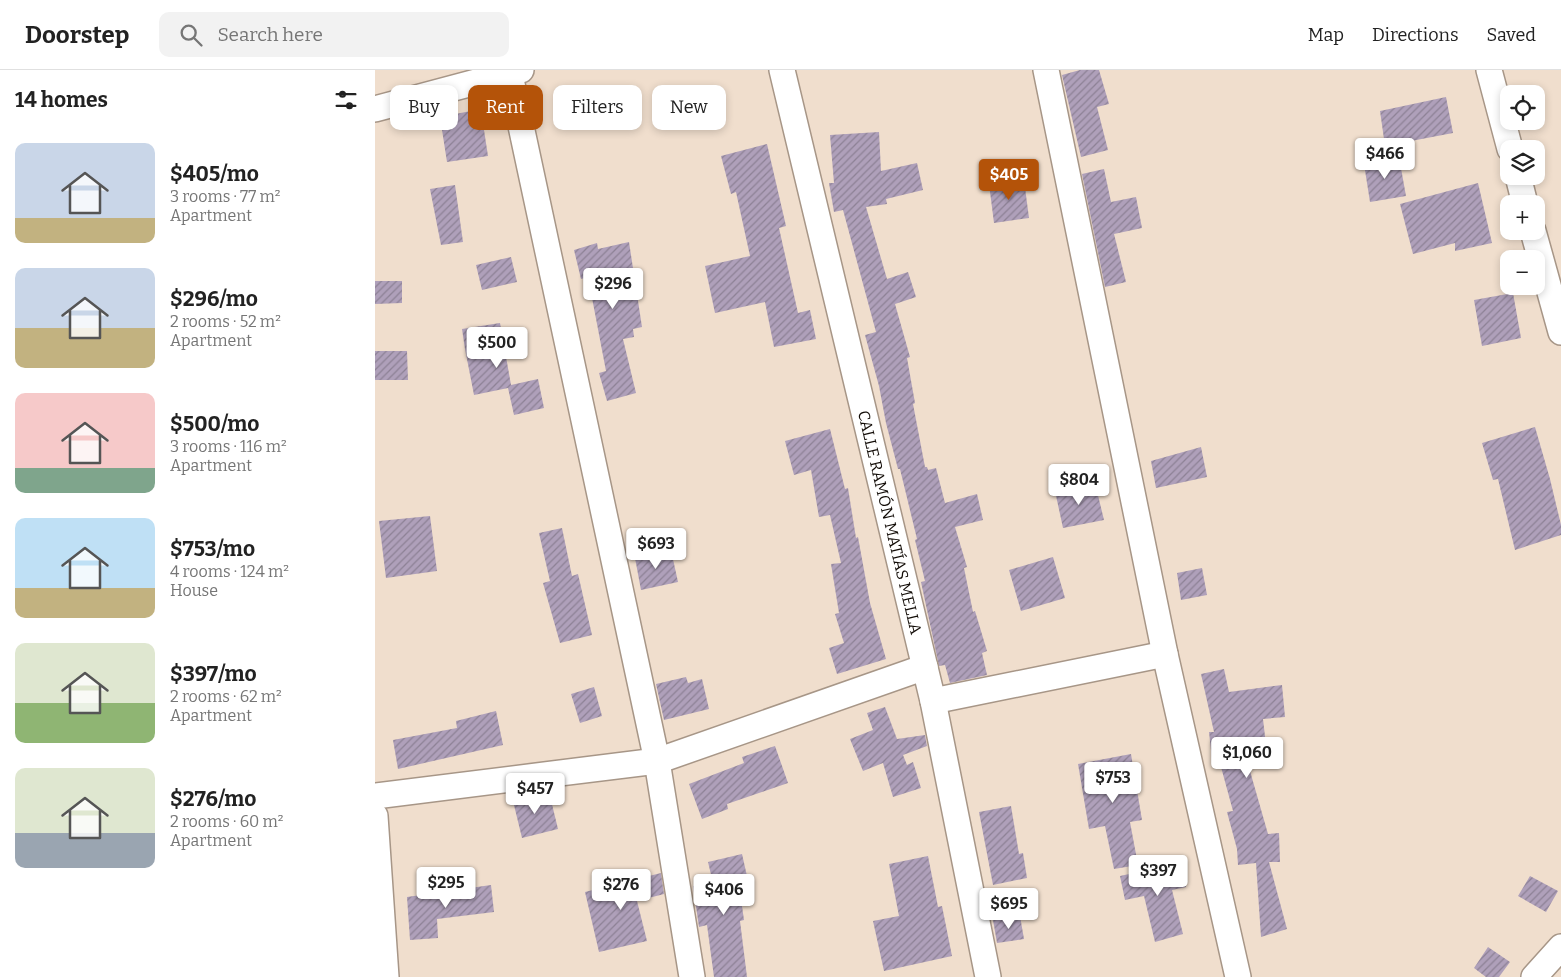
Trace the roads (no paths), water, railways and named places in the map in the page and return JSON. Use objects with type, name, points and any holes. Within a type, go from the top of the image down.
[{"type":"street","name":"CALLE RAMÓN MATÍAS MELLA","points":[[782,70],[933,701],[989,977]]},
{"type":"street","points":[[1045,70],[1165,654],[1238,977]]},
{"type":"street","points":[[1489,70],[1508,140]]},
{"type":"street","points":[[375,109],[513,71],[657,761],[692,977]]},
{"type":"street","points":[[1535,240],[1561,332]]},
{"type":"street","points":[[933,701],[1165,654]]},
{"type":"street","points":[[375,796],[657,761],[925,667]]},
{"type":"street","points":[[375,816],[387,977]]},
{"type":"street","points":[[1533,977],[1561,947]]}]
